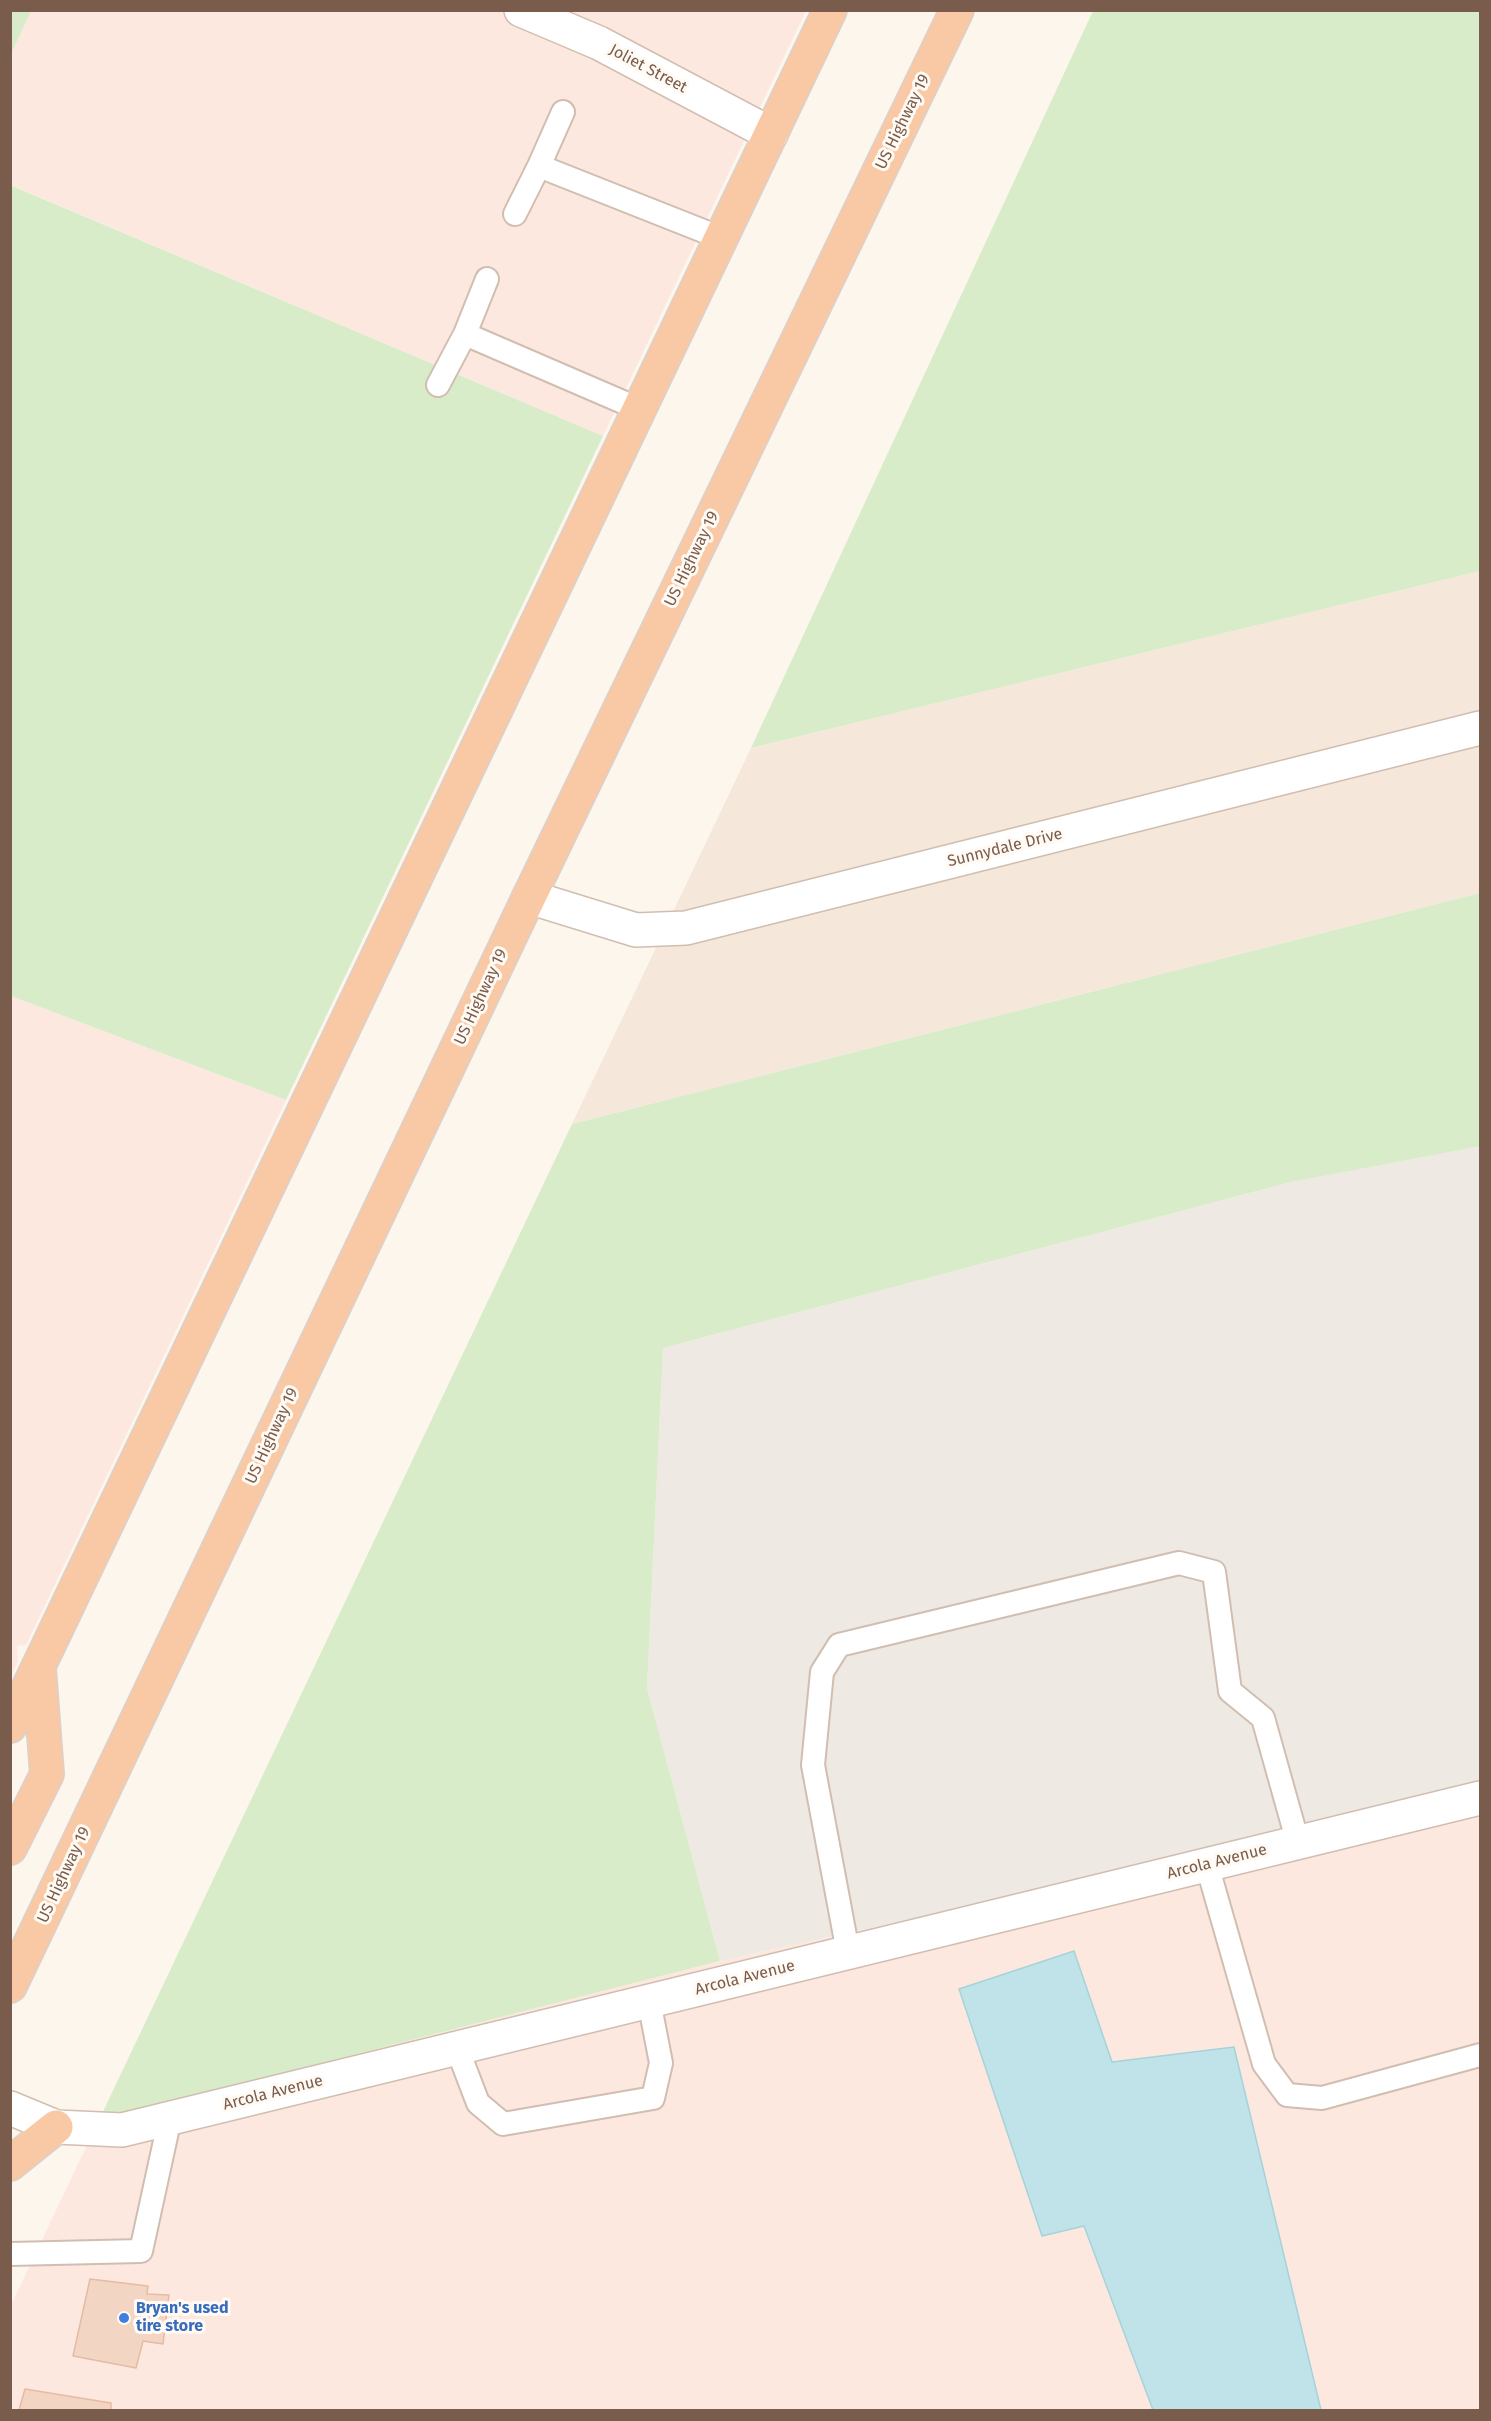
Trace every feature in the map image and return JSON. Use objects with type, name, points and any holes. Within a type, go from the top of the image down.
[{"type":"highway","points":[[10,1726],[830,10]]},
{"type":"highway","name":"US Highway 19","points":[[10,1986],[529,897],[957,10]]},
{"type":"highway","points":[[10,1848],[46,1774],[39,1667]]},
{"type":"highway","points":[[10,2164],[56,2127]]},
{"type":"street","name":"Joliet Street","points":[[522,10],[599,44],[771,134]]},
{"type":"street","name":"Sunnydale Drive","points":[[529,897],[636,930],[686,928],[1480,728]]},
{"type":"street","name":"Arcola Avenue","points":[[10,2108],[56,2127],[122,2130],[1480,1798]]},
{"type":"lane","points":[[515,214],[563,112]]},
{"type":"lane","points":[[539,166],[721,238]]},
{"type":"lane","points":[[438,385],[465,334],[487,279]]},
{"type":"lane","points":[[465,334],[639,409]]},
{"type":"lane","points":[[848,1953],[813,1765],[822,1672],[839,1645],[1179,1563],[1214,1572],[1230,1691],[1263,1718],[1298,1843]]},
{"type":"lane","points":[[1207,1865],[1264,2064],[1287,2095],[1322,2098],[1480,2055]]},
{"type":"lane","points":[[457,2048],[478,2103],[503,2124],[653,2098],[661,2063],[649,2001]]},
{"type":"lane","points":[[18,2254],[141,2251],[170,2118]]},
{"type":"shaded area","points":[[31,11],[806,11],[603,436],[11,185],[11,54]]},
{"type":"shaded area","points":[[1480,571],[1480,893],[572,1124],[751,748]]},
{"type":"shaded area","points":[[11,996],[286,1100],[26,1645],[17,1646],[18,1661],[11,1676]]},
{"type":"shaded area","points":[[1480,1146],[1480,1794],[720,1961],[647,1688],[663,1348],[1291,1182]]},
{"type":"shaded area","points":[[1480,1794],[1480,2410],[1321,2410],[1234,2047],[1112,2062],[1074,1951],[959,1990],[1043,2236],[1084,2225],[1153,2410],[11,2410],[10,2307],[99,2120],[720,1961]]},
{"type":"green space","points":[[10,11],[31,11],[11,54]]},
{"type":"green space","points":[[1093,11],[1480,11],[1480,571],[751,748]]},
{"type":"green space","points":[[10,185],[603,436],[286,1100],[11,996]]},
{"type":"green space","points":[[1480,893],[1480,1146],[1291,1182],[663,1348],[647,1688],[720,1961],[99,2120],[572,1124]]},
{"type":"water","points":[[1074,1951],[1112,2062],[1234,2047],[1321,2410],[1153,2410],[1084,2226],[1042,2236],[959,1989]]},
{"type":"building","name":"Bryan's used tire store","points":[[90,2279],[148,2286],[147,2294],[169,2295],[163,2344],[143,2341],[136,2368],[73,2356]]},
{"type":"building","points":[[25,2389],[111,2403],[111,2410],[19,2410]]},
{"type":"place","name":"Bryan's used tire store","points":[[124,2318]]}]
